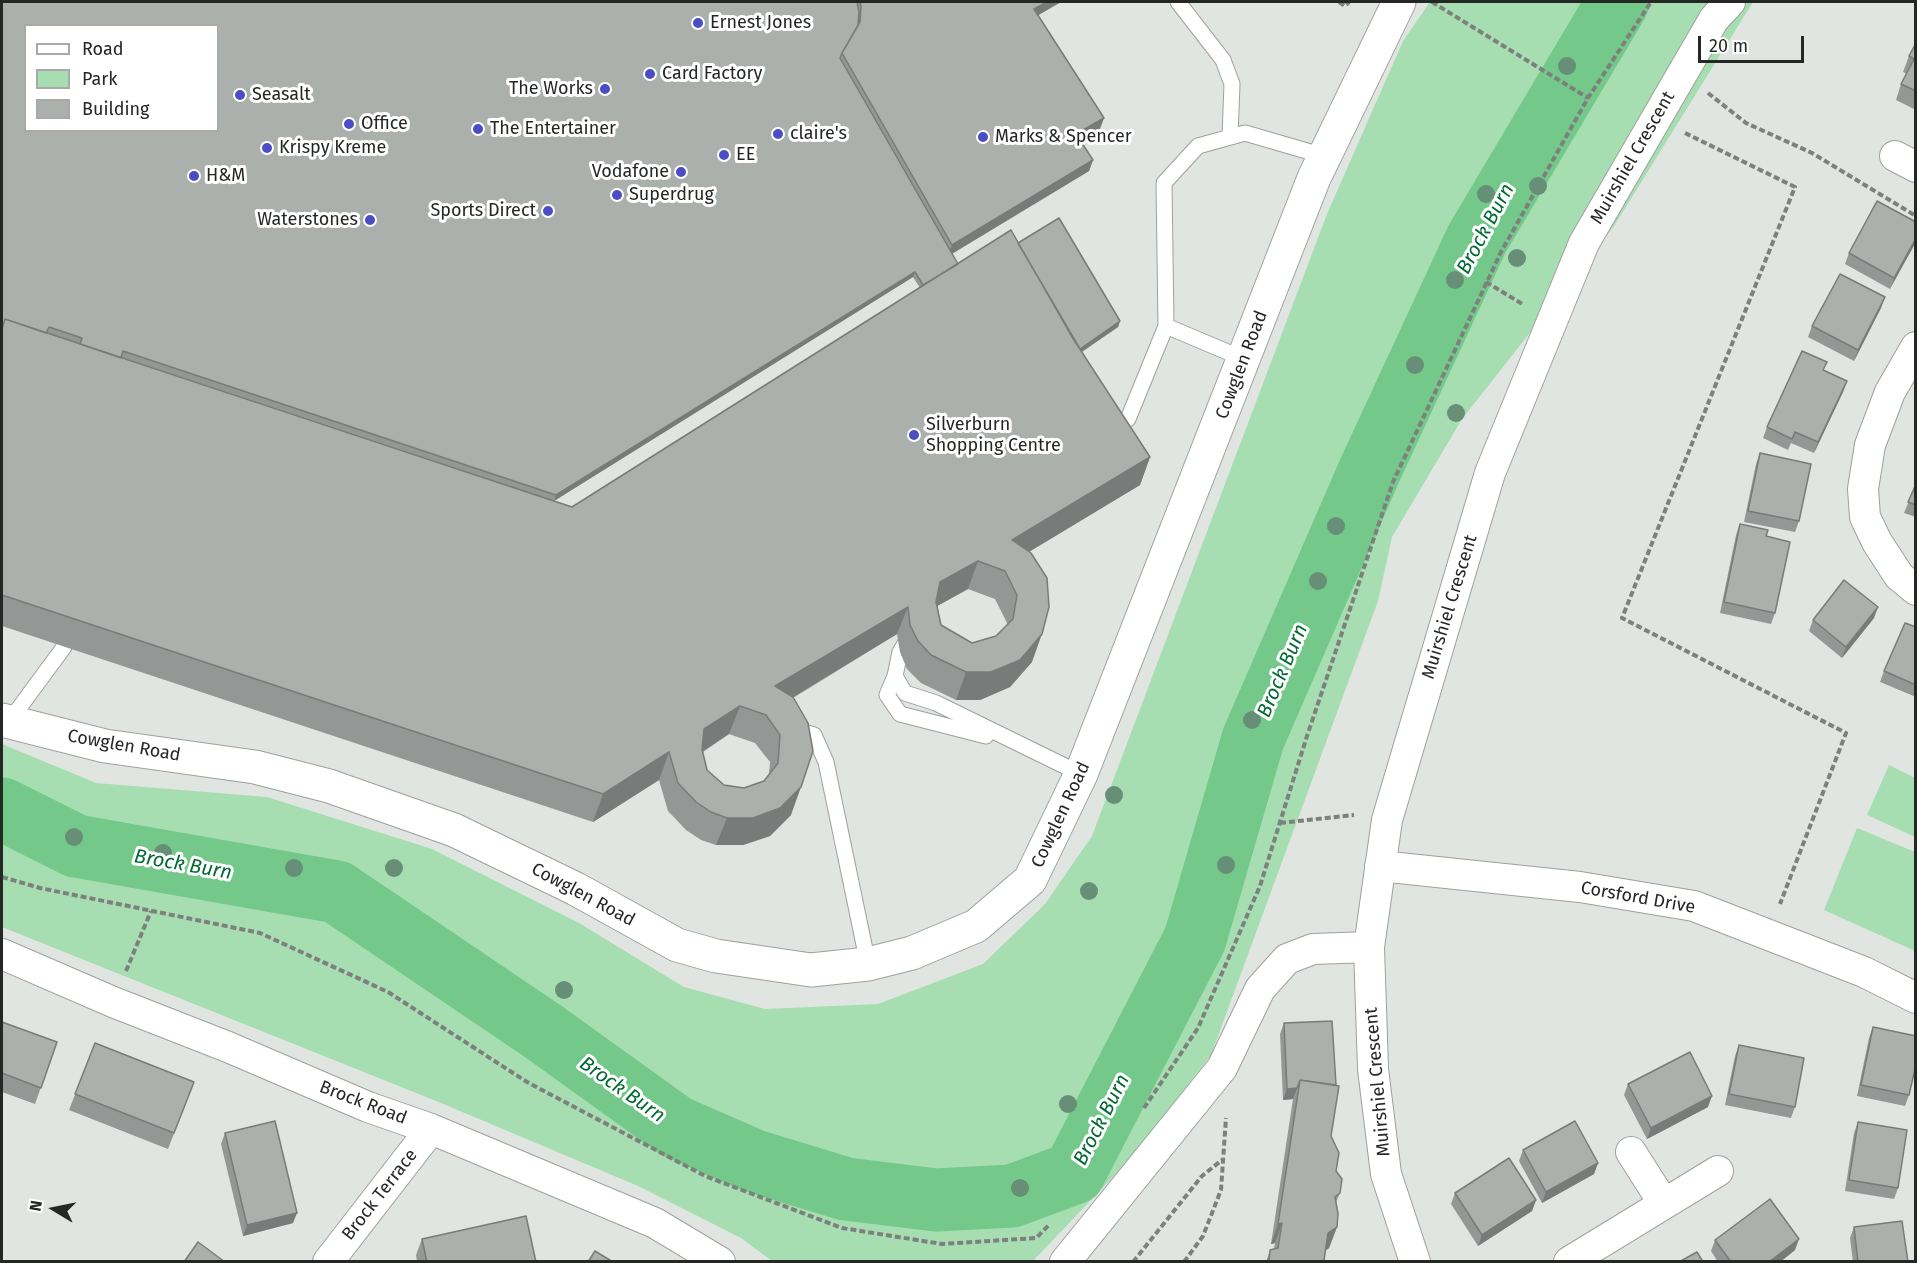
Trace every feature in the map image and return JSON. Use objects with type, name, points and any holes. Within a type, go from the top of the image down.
[{"type":"street","name":"Cowglen Road","points":[[5,721],[105,746],[255,767],[329,786],[454,830],[576,890],[677,945],[716,956],[811,970],[868,964],[912,953],[976,926],[1030,880],[1081,774],[1324,156],[1399,2]]},
{"type":"street","name":"Muirshiel Crescent","points":[[1404,1255],[1386,1174],[1373,1070],[1369,947],[1387,820],[1490,473],[1584,243],[1714,19],[1730,2]]},
{"type":"street","points":[[1916,347],[1890,392],[1870,445],[1863,489],[1865,517],[1876,542],[1899,576],[1916,590]]},
{"type":"street","name":"Corsford Drive","points":[[1380,866],[1580,887],[1694,906],[1769,933],[1864,972],[1916,998]]},
{"type":"street","points":[[1065,1262],[1216,1074],[1260,988],[1287,958],[1313,949],[1369,947]]},
{"type":"street","name":"Brock Road","points":[[2,954],[113,1002],[228,1047],[368,1107],[431,1129],[655,1223],[720,1262]]},
{"type":"street","name":"Brock Terrace","points":[[328,1262],[431,1129]]},
{"type":"street","points":[[1631,1152],[1664,1204]]},
{"type":"street","points":[[1569,1262],[1718,1171]]},
{"type":"lane","points":[[1178,2],[1223,60],[1232,84],[1230,137]]},
{"type":"lane","points":[[1128,419],[1166,326],[1164,183],[1198,146],[1245,133],[1324,156]]},
{"type":"lane","points":[[1166,326],[1244,359]]},
{"type":"lane","points":[[916,622],[900,652],[896,676],[905,693],[936,703],[1081,774]]},
{"type":"lane","points":[[5,721],[64,647]]},
{"type":"lane","points":[[771,725],[782,725],[814,735],[826,762],[868,964]]},
{"type":"path","points":[[1339,2],[1346,6],[1349,2]]},
{"type":"path","points":[[1431,2],[1587,98]]},
{"type":"path","points":[[1140,1113],[1198,1028],[1260,886],[1393,482],[1500,252],[1587,98],[1652,2]]},
{"type":"path","points":[[1682,74],[1746,123],[1812,153],[1916,216]]},
{"type":"path","points":[[1656,118],[1795,188],[1622,618],[1846,733],[1769,933]]},
{"type":"path","points":[[1486,282],[1552,322]]},
{"type":"path","points":[[1280,823],[1357,815]]},
{"type":"path","points":[[2,877],[40,888],[260,933],[388,992],[527,1082],[705,1176],[842,1228],[942,1244],[1036,1238],[1053,1221]]},
{"type":"path","points":[[113,1002],[151,911]]},
{"type":"path","points":[[1184,1262],[1203,1236],[1221,1190],[1228,1086],[1216,1074]]},
{"type":"path","points":[[1133,1262],[1202,1176],[1222,1160]]},
{"type":"green space","points":[[1430,2],[1753,2],[1614,226],[1462,419],[1392,537],[1378,601],[1211,1055],[1132,1157],[1033,1261],[772,1261],[741,1238],[638,1186],[441,1103],[2,927],[2,744],[96,783],[267,797],[432,849],[579,923],[684,987],[765,1009],[878,1004],[983,964],[1045,904],[1092,836],[1327,214],[1403,41]]},
{"type":"green space","points":[[1889,765],[1915,778],[1915,837],[1867,815]]},
{"type":"green space","points":[[1857,828],[1915,852],[1915,951],[1824,910]]},
{"type":"building","points":[[2,2],[857,2],[858,25],[840,58],[958,264],[923,285],[915,272],[556,495],[123,351],[121,358],[80,344],[82,338],[49,327],[46,333],[5,319],[2,329]]},
{"type":"building","name":"Marks & Spencer","points":[[860,2],[1047,2],[1034,9],[1104,118],[1076,134],[1093,160],[952,245],[842,53],[860,22]]},
{"type":"building","points":[[1916,43],[1916,91],[1901,84],[1914,59],[1909,56]]},
{"type":"building","points":[[1877,201],[1916,222],[1916,238],[1894,278],[1849,253]]},
{"type":"building","points":[[1059,218],[1120,321],[1080,349],[1018,243]]},
{"type":"building","points":[[1011,230],[1072,337],[1150,457],[1012,540],[1031,553],[1047,578],[1049,607],[1042,634],[1020,660],[991,672],[966,672],[931,655],[918,641],[910,625],[908,607],[775,686],[793,697],[808,723],[813,751],[801,787],[780,808],[753,818],[727,818],[711,812],[696,802],[678,783],[669,752],[603,794],[2,595],[2,329],[5,319],[572,507]],"holes":[[[978,561],[1005,571],[1017,595],[1013,619],[996,636],[972,643],[941,625],[936,602],[940,582]],[[740,706],[766,715],[780,735],[778,763],[764,781],[744,788],[724,785],[707,770],[702,749],[704,729]]]},
{"type":"building","points":[[1840,274],[1885,297],[1858,350],[1812,326]]},
{"type":"building","points":[[1802,351],[1827,362],[1823,370],[1847,381],[1818,442],[1795,432],[1792,439],[1767,427]]},
{"type":"building","points":[[1760,453],[1811,464],[1799,521],[1748,511]]},
{"type":"building","points":[[1916,484],[1916,505],[1908,502]]},
{"type":"building","points":[[1740,524],[1768,530],[1766,536],[1790,542],[1775,613],[1724,602]]},
{"type":"building","points":[[1844,580],[1878,607],[1846,647],[1813,620]]},
{"type":"building","points":[[1905,623],[1916,627],[1916,685],[1884,671]]},
{"type":"building","points":[[1332,1021],[1336,1085],[1300,1080],[1297,1088],[1287,1089],[1284,1023]]},
{"type":"building","points":[[2,1022],[57,1042],[41,1088],[2,1073]]},
{"type":"building","points":[[1873,1027],[1916,1036],[1916,1065],[1909,1095],[1861,1085]]},
{"type":"building","points":[[95,1043],[194,1082],[174,1133],[75,1094]]},
{"type":"building","points":[[1739,1045],[1804,1058],[1795,1107],[1729,1094]]},
{"type":"building","points":[[1690,1052],[1712,1096],[1651,1128],[1628,1084]]},
{"type":"building","points":[[1300,1080],[1339,1086],[1331,1136],[1339,1153],[1336,1171],[1342,1179],[1340,1193],[1335,1197],[1338,1214],[1337,1227],[1328,1233],[1323,1262],[1269,1262],[1270,1250],[1278,1248],[1282,1223],[1278,1224]]},
{"type":"building","points":[[275,1121],[297,1213],[247,1225],[225,1133]]},
{"type":"building","points":[[1575,1121],[1598,1163],[1546,1192],[1523,1150]]},
{"type":"building","points":[[1858,1122],[1907,1130],[1898,1188],[1849,1180]]},
{"type":"building","points":[[1509,1158],[1536,1200],[1482,1235],[1455,1193]]},
{"type":"building","points":[[1770,1199],[1799,1239],[1769,1262],[1731,1262],[1715,1240]]},
{"type":"building","points":[[526,1216],[536,1262],[427,1262],[422,1239]]},
{"type":"building","points":[[1902,1221],[1908,1262],[1858,1262],[1854,1227]]},
{"type":"building","points":[[198,1242],[225,1262],[184,1262]]},
{"type":"building","points":[[595,1251],[613,1262],[588,1262]]},
{"type":"building","points":[[1697,1252],[1703,1262],[1679,1262]]},
{"type":"waterway","name":"Brock Burn","points":[[2,809],[76,846],[337,892],[544,1032],[676,1127],[754,1161],[846,1189],[936,1200],[1012,1196],[1074,1173],[1195,939],[1253,739],[1369,472],[1477,239],[1618,2]]},
{"type":"place","name":"Ernest Jones","points":[[698,23]]},
{"type":"place","name":"Card Factory","points":[[650,74]]},
{"type":"place","name":"The Works","points":[[605,89]]},
{"type":"place","name":"Seasalt","points":[[240,95]]},
{"type":"place","name":"Office","points":[[349,124]]},
{"type":"place","name":"The Entertainer","points":[[478,129]]},
{"type":"place","name":"claire's","points":[[778,134]]},
{"type":"place","name":"Marks & Spencer","points":[[983,137]]},
{"type":"place","name":"Krispy Kreme","points":[[267,148]]},
{"type":"place","name":"EE","points":[[724,155]]},
{"type":"place","name":"Vodafone","points":[[681,172]]},
{"type":"place","name":"H&M","points":[[194,176]]},
{"type":"place","name":"Superdrug","points":[[617,195]]},
{"type":"place","name":"Sports Direct","points":[[548,211]]},
{"type":"place","name":"Waterstones","points":[[370,220]]},
{"type":"place","name":"Silverburn Shopping Centre","points":[[914,435]]}]
